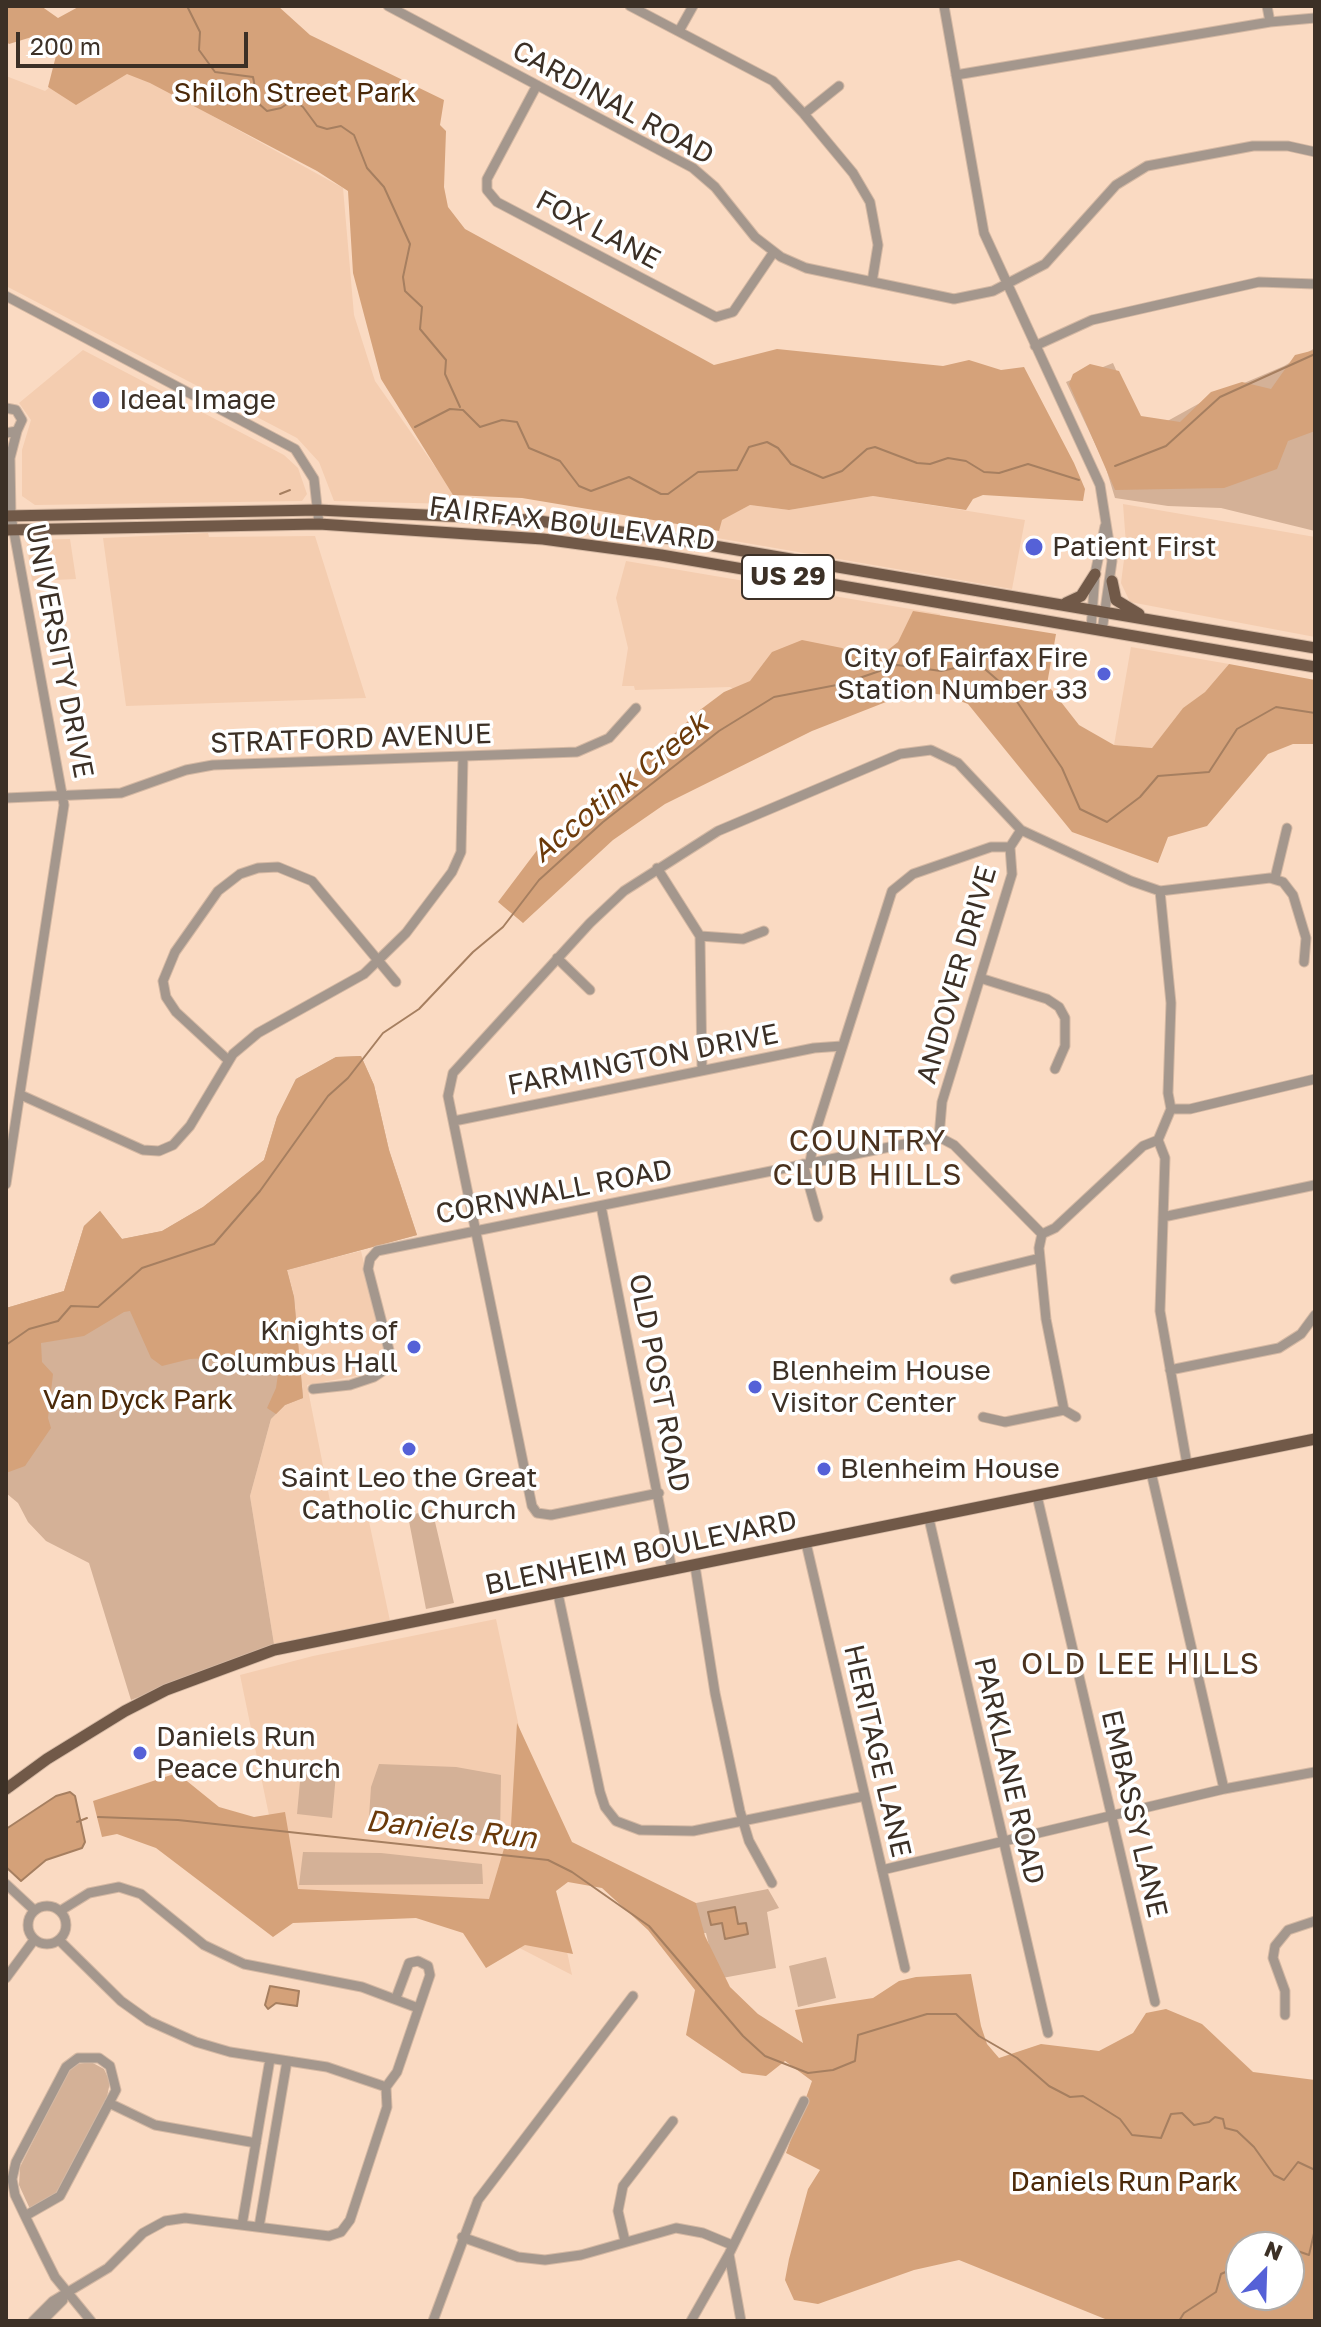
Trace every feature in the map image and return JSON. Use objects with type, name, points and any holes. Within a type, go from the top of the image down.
[{"type":"main road","name":"FAIRFAX BOULEVARD","points":[[9,516],[318,510],[454,514],[601,528],[1315,648]]},
{"type":"main road","name":"FAIRFAX BOULEVARD","points":[[10,530],[319,524],[441,530],[594,545],[1315,667]]},
{"type":"main road","points":[[1054,604],[1073,602],[1081,596],[1095,574]]},
{"type":"main road","points":[[1112,581],[1114,596],[1121,606],[1162,623]]},
{"type":"main road","name":"BLENHEIM BOULEVARD","points":[[6,1789],[47,1759],[125,1711],[166,1690],[274,1650],[1187,1464],[1315,1441]]},
{"type":"street","name":"CARDINAL ROAD","points":[[388,6],[693,168],[715,187],[752,233],[773,253],[806,268],[962,299],[1005,285],[1050,259],[1116,185],[1138,170],[1167,161],[1253,146],[1288,146],[1315,152]]},
{"type":"street","points":[[630,6],[773,81],[804,114],[853,173],[870,202],[878,245],[872,282]]},
{"type":"street","points":[[679,31],[693,6]]},
{"type":"street","points":[[944,6],[980,220],[1005,285],[1088,453],[1107,519],[1112,581],[1097,630]]},
{"type":"street","points":[[1267,6],[1270,22]]},
{"type":"street","points":[[956,75],[1270,22],[1315,18]]},
{"type":"street","name":"FOX LANE","points":[[537,85],[487,179],[489,194],[497,202],[716,317],[733,312],[773,253]]},
{"type":"street","points":[[804,114],[839,86]]},
{"type":"street","points":[[1035,346],[1092,320],[1259,282],[1315,284]]},
{"type":"street","points":[[6,296],[291,446],[310,468],[319,524]]},
{"type":"street","points":[[6,408],[16,410],[21,416],[17,431],[6,433]]},
{"type":"street","name":"UNIVERSITY DRIVE","points":[[6,1184],[64,796],[10,530],[8,455],[17,431]]},
{"type":"street","points":[[1097,630],[1091,610],[1107,519]]},
{"type":"street","name":"STRATFORD AVENUE","points":[[6,798],[121,793],[186,770],[213,765],[586,750],[609,738],[636,708]]},
{"type":"street","points":[[537,1513],[531,1503],[448,1096],[453,1073],[557,958],[607,906],[657,868],[718,831],[912,750],[931,750],[954,760],[1021,830],[1118,876],[1160,891],[1275,878],[1293,895],[1306,938],[1304,962]]},
{"type":"street","points":[[21,1095],[143,1150],[159,1151],[173,1145],[185,1133],[228,1060],[258,1033],[379,963],[406,933],[458,860],[464,841],[463,757]]},
{"type":"street","points":[[1275,878],[1287,828]]},
{"type":"street","name":"ANDOVER DRIVE","points":[[939,1137],[942,1102],[1012,874],[1010,847],[1021,830]]},
{"type":"street","points":[[818,1217],[806,1163],[884,910],[898,884],[913,874],[991,847],[1010,847]]},
{"type":"street","points":[[228,1060],[176,1012],[166,997],[163,981],[175,952],[218,891],[232,878],[268,867],[303,875],[320,889],[396,982]]},
{"type":"street","points":[[657,868],[700,936],[702,1070]]},
{"type":"street","points":[[1160,891],[1171,1003],[1168,1093],[1171,1109],[1158,1140],[1165,1158],[1160,1311],[1187,1464]]},
{"type":"street","points":[[700,936],[743,939],[764,931]]},
{"type":"street","points":[[557,958],[590,990]]},
{"type":"street","points":[[980,978],[1047,999],[1059,1007],[1065,1018],[1065,1046],[1055,1069]]},
{"type":"street","name":"FARMINGTON DRIVE","points":[[454,1121],[814,1048],[842,1046]]},
{"type":"street","points":[[1171,1109],[1190,1109],[1315,1079]]},
{"type":"street","points":[[939,1137],[954,1145],[1042,1234],[1040,1258],[1046,1319],[1064,1410]]},
{"type":"street","name":"CORNWALL ROAD","points":[[313,1389],[350,1385],[374,1377],[389,1367],[390,1354],[368,1269],[372,1255],[939,1137]]},
{"type":"street","points":[[1042,1234],[1055,1228],[1143,1146],[1158,1140]]},
{"type":"street","points":[[1163,1217],[1315,1185]]},
{"type":"street","name":"OLD POST ROAD","points":[[601,1206],[672,1570]]},
{"type":"street","points":[[955,1279],[1040,1258]]},
{"type":"street","points":[[1170,1370],[1279,1348],[1301,1334],[1315,1315]]},
{"type":"street","points":[[983,1417],[1005,1422],[1064,1410],[1076,1417]]},
{"type":"street","points":[[1151,1472],[1224,1789]]},
{"type":"street","points":[[537,1513],[551,1515],[659,1493]]},
{"type":"street","name":"EMBASSY LANE","points":[[1037,1496],[1155,2002]]},
{"type":"street","points":[[531,1523],[537,1513]]},
{"type":"street","name":"PARKLANE ROAD","points":[[929,1519],[1048,2033]]},
{"type":"street","name":"HERITAGE LANE","points":[[806,1543],[905,1968]]},
{"type":"street","points":[[695,1566],[715,1693],[743,1821],[749,1841],[772,1883]]},
{"type":"street","points":[[558,1594],[600,1792],[611,1816],[624,1826],[640,1830],[693,1831],[865,1796]]},
{"type":"street","points":[[882,1870],[1224,1789],[1315,1772]]},
{"type":"street","points":[[10,1887],[34,1910]]},
{"type":"street","points":[[60,1911],[89,1893],[119,1887],[141,1894],[204,1945],[244,1964],[362,1987],[418,2008]]},
{"type":"street","points":[[50,1906],[60,1911],[66,1928],[59,1940],[44,1945],[34,1940],[27,1928],[34,1910],[50,1906]]},
{"type":"street","points":[[1285,2015],[1286,1998],[1273,1958],[1275,1946],[1288,1930],[1315,1921]]},
{"type":"street","points":[[6,1978],[34,1940]]},
{"type":"street","points":[[59,1940],[121,2001],[149,2021],[196,2042],[352,2073],[386,2087]]},
{"type":"street","points":[[33,2321],[53,2301],[108,2268],[143,2233],[165,2221],[185,2218],[329,2236],[341,2232],[350,2220],[387,2107],[386,2087],[397,2072],[430,1975],[428,1966],[418,1961],[409,1963],[396,1998]]},
{"type":"street","points":[[433,2321],[462,2237],[485,2188],[633,1996]]},
{"type":"street","points":[[25,2216],[60,2196],[116,2090],[110,2066],[99,2058],[88,2056],[66,2067],[16,2162],[12,2179],[25,2216],[55,2277],[91,2321]]},
{"type":"street","points":[[242,2225],[270,2059]]},
{"type":"street","points":[[259,2227],[287,2061]]},
{"type":"street","points":[[691,2321],[804,2101]]},
{"type":"street","points":[[109,2103],[155,2125],[256,2143]]},
{"type":"street","points":[[625,2241],[618,2211],[623,2186],[673,2121]]},
{"type":"street","points":[[462,2237],[518,2257],[545,2260],[581,2255],[683,2228],[730,2250]]},
{"type":"street","points":[[730,2250],[741,2321]]},
{"type":"street","points":[[42,2321],[68,2294]]},
{"type":"shaded area","points":[[95,51],[343,188],[354,315],[375,381],[457,498],[453,504],[334,501],[319,462],[297,438],[6,286],[6,76],[45,91]]},
{"type":"shaded area","points":[[83,350],[284,455],[298,468],[307,494],[302,501],[35,505],[22,496],[22,450],[31,420],[19,403]]},
{"type":"shaded area","points":[[873,496],[1025,520],[1012,589],[717,538],[721,520],[750,505],[789,510]]},
{"type":"shaded area","points":[[1123,504],[1315,537],[1315,637],[1130,602],[1121,583],[1126,544]]},
{"type":"shaded area","points":[[208,533],[209,537],[315,536],[366,698],[126,706],[103,538]]},
{"type":"shaded area","points":[[70,539],[76,579],[32,581],[27,545],[33,540]]},
{"type":"shaded area","points":[[626,561],[940,614],[931,666],[773,711],[730,687],[635,690],[634,686],[622,686],[628,648],[616,598]]},
{"type":"shaded area","points":[[1131,647],[1229,664],[1205,692],[1183,708],[1152,748],[1114,745]]},
{"type":"shaded area","points":[[361,1251],[387,1359],[377,1372],[307,1385],[333,1516],[367,1512],[390,1621],[274,1644],[250,1496],[271,1419],[285,1405],[294,1297],[287,1269]]},
{"type":"shaded area","points":[[496,1619],[572,1975],[436,1905],[290,1917],[240,1675],[313,1656]]},
{"type":"shaded area","points":[[70,1792],[75,1796],[85,1842],[82,1848],[46,1860],[21,1881],[6,1867],[6,1829],[56,1796]]},
{"type":"shaded area","points":[[735,1907],[738,1924],[746,1923],[748,1934],[725,1939],[722,1923],[711,1925],[708,1912]]},
{"type":"shaded area","points":[[270,1986],[299,1991],[297,2006],[276,2003],[268,2009],[265,2005]]},
{"type":"green space","name":"Shiloh Street Park","points":[[6,6],[41,6],[58,18],[80,6],[278,6],[310,35],[444,100],[440,125],[446,131],[444,187],[448,207],[465,229],[714,365],[777,349],[943,366],[969,360],[1001,370],[1024,367],[1074,463],[1085,489],[1083,501],[983,495],[973,499],[966,510],[873,496],[789,510],[750,505],[722,520],[719,531],[522,498],[453,495],[381,379],[353,273],[348,191],[317,171],[150,83],[127,74],[76,105],[48,87],[59,44],[35,36],[9,44],[6,41]]},
{"type":"green space","points":[[1315,348],[1315,531],[1221,508],[1168,506],[1115,498],[1105,465],[1066,382],[1113,363],[1144,434],[1209,398],[1284,366]]},
{"type":"green space","points":[[1315,350],[1315,431],[1288,441],[1277,469],[1224,488],[1115,490],[1069,384],[1073,374],[1090,364],[1119,371],[1141,416],[1180,422],[1211,392],[1242,382],[1271,389],[1295,355]]},
{"type":"green space","points":[[913,611],[1056,634],[1047,684],[1079,725],[1114,745],[1152,748],[1183,708],[1205,692],[1229,664],[1315,680],[1315,744],[1293,744],[1268,754],[1207,826],[1168,837],[1158,863],[1072,832],[968,704],[944,695],[914,691],[812,731],[665,804],[613,840],[523,923],[498,902],[538,849],[592,810],[700,710],[724,692],[750,681],[772,652],[802,640],[842,648],[860,658],[883,654],[898,642]]},
{"type":"green space","name":"Van Dyck Park","points":[[361,1056],[374,1085],[389,1150],[417,1235],[287,1270],[294,1297],[303,1398],[285,1405],[271,1419],[250,1496],[274,1644],[131,1700],[89,1563],[46,1541],[28,1522],[18,1503],[6,1493],[6,1308],[64,1291],[84,1226],[100,1211],[122,1239],[162,1231],[203,1207],[264,1160],[277,1117],[296,1079],[336,1057]]},
{"type":"green space","points":[[361,1056],[374,1085],[389,1150],[417,1235],[287,1270],[294,1297],[303,1398],[285,1405],[276,1414],[267,1408],[276,1388],[278,1374],[270,1355],[190,1359],[162,1366],[151,1358],[130,1311],[124,1312],[84,1336],[41,1343],[42,1362],[53,1374],[48,1418],[51,1428],[25,1466],[6,1473],[6,1308],[64,1291],[84,1226],[100,1211],[122,1239],[162,1231],[203,1207],[264,1160],[277,1117],[296,1079],[336,1057]]},
{"type":"green space","points":[[432,1509],[454,1603],[426,1609],[408,1516]]},
{"type":"green space","name":"Daniels Run Park","points":[[517,1723],[572,1842],[696,1903],[705,1936],[730,1987],[758,2014],[803,2043],[795,2010],[873,1998],[899,1981],[916,1977],[971,1974],[987,2044],[999,2058],[1041,2044],[1099,2051],[1133,2033],[1146,2013],[1166,2009],[1202,2024],[1253,2072],[1315,2080],[1315,2321],[1110,2321],[959,2260],[914,2270],[818,2304],[794,2300],[785,2280],[789,2259],[808,2189],[820,2170],[786,2153],[812,2081],[785,2061],[766,2076],[742,2073],[686,2035],[695,1990],[648,1930],[602,1888],[568,1882],[556,1891],[573,1954],[525,1945],[486,1968],[463,1933],[416,1918],[293,1923],[273,1937],[156,1848],[117,1834],[102,1837],[93,1801],[177,1773],[219,1807],[254,1817],[285,1812],[298,1889],[489,1899],[511,1825]]},
{"type":"green space","points":[[302,1760],[337,1763],[332,1818],[297,1814]]},
{"type":"green space","points":[[379,1764],[456,1767],[501,1775],[500,1839],[369,1817],[371,1787]]},
{"type":"green space","points":[[303,1852],[381,1853],[482,1864],[483,1884],[299,1885]]},
{"type":"green space","points":[[768,1889],[779,1908],[767,1912],[776,1968],[717,1979],[706,1933],[698,1933],[696,1903]]},
{"type":"green space","points":[[826,1957],[836,1998],[798,2007],[789,1966]]},
{"type":"green space","points":[[91,2062],[104,2069],[110,2082],[107,2097],[56,2193],[30,2209],[19,2185],[20,2167],[68,2071],[77,2064]]},
{"type":"waterway","points":[[187,6],[200,32],[199,50],[215,72],[253,77],[258,103],[267,111],[281,108],[293,100],[303,107],[317,126],[327,129],[341,126],[354,135],[367,168],[384,187],[410,244],[403,277],[405,291],[422,307],[420,329],[446,360],[445,374],[460,407]]},
{"type":"waterway","points":[[1115,466],[1166,446],[1220,397],[1315,354]]},
{"type":"waterway","points":[[415,427],[450,409],[463,410],[480,427],[502,420],[517,422],[529,448],[560,461],[579,486],[591,491],[629,477],[661,494],[668,494],[698,472],[737,470],[749,447],[767,442],[778,448],[791,464],[823,478],[842,471],[867,449],[875,447],[917,463],[930,464],[948,458],[966,461],[984,472],[999,473],[1028,464],[1079,480]]},
{"type":"waterway","points":[[280,494],[290,490]]},
{"type":"waterway","name":"Accotink Creek","points":[[6,1345],[29,1329],[58,1321],[71,1306],[98,1307],[142,1268],[214,1244],[260,1191],[328,1096],[348,1078],[383,1033],[419,1009],[473,952],[503,927],[539,880],[603,822],[719,731],[774,697],[842,684],[897,665],[941,671],[978,663],[1009,690],[1062,768],[1080,809],[1107,822],[1140,797],[1158,776],[1209,772],[1237,729],[1276,707],[1315,713]]},
{"type":"waterway","name":"Daniels Run","points":[[98,1817],[178,1820],[548,1860],[572,1872],[649,1926],[743,2036],[765,2056],[808,2073],[833,2070],[855,2061],[858,2035],[927,2014],[956,2014],[979,2036],[1017,2058],[1049,2086],[1070,2097],[1083,2096],[1120,2119],[1132,2135],[1161,2138],[1171,2114],[1182,2113],[1194,2125],[1209,2122],[1215,2117],[1223,2119],[1225,2128],[1237,2131],[1254,2147],[1274,2175],[1284,2180],[1298,2162],[1315,2170]]},
{"type":"waterway","name":"Daniels Run","points":[[77,1822],[87,1818]]},
{"type":"waterway","points":[[1305,2254],[1309,2255],[1315,2229]]},
{"type":"waterway","points":[[1179,2321],[1184,2313],[1216,2292],[1221,2274],[1225,2272]]},
{"type":"place","name":"Ideal Image","points":[[101,400]]},
{"type":"place","name":"Patient First","points":[[1034,547]]},
{"type":"place","name":"City of Fairfax Fire Station Number 33","points":[[1104,674]]},
{"type":"place","name":"Knights of Columbus Hall","points":[[414,1347]]},
{"type":"place","name":"Blenheim House Visitor Center","points":[[755,1387]]},
{"type":"place","name":"Saint Leo the Great Catholic Church","points":[[409,1449]]},
{"type":"place","name":"Blenheim House","points":[[824,1469]]},
{"type":"place","name":"Daniels Run Peace Church","points":[[140,1753]]},
{"type":"district","name":"COUNTRY CLUB HILLS","points":[[868,1158]]},
{"type":"district","name":"OLD LEE HILLS","points":[[1141,1664]]}]
